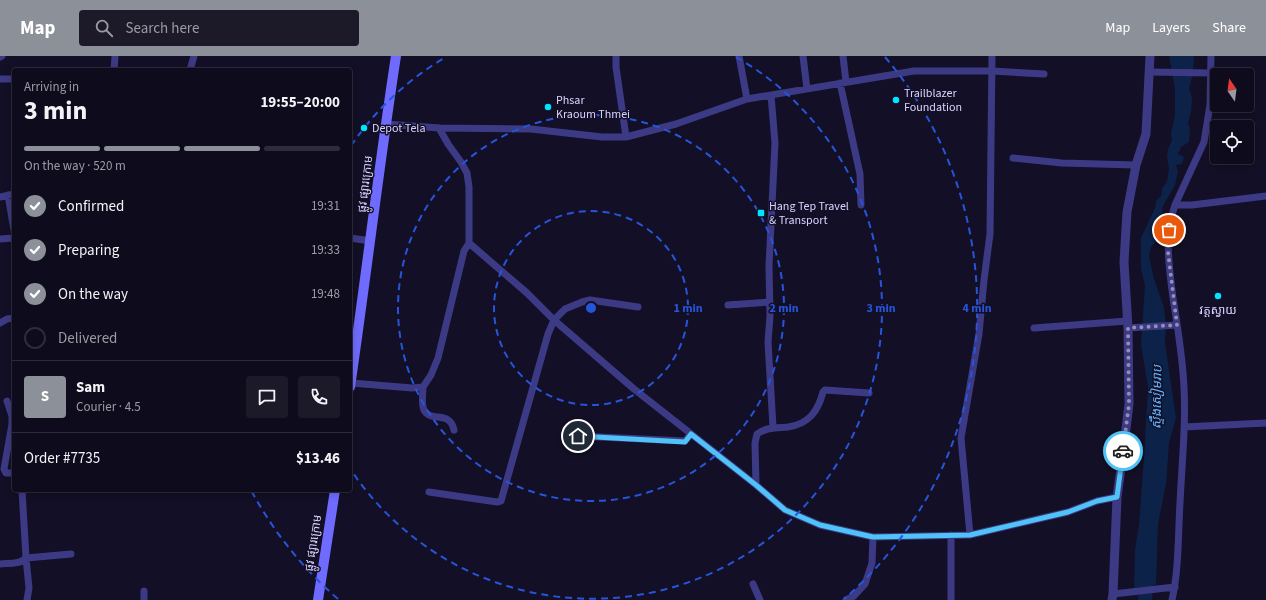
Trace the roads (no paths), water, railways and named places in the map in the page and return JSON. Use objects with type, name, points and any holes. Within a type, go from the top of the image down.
[{"type":"main road","name":"ផ្លូវ ផ្សារក្រោម","points":[[352,371],[396,56]]},
{"type":"main road","name":"ផ្លូវ ផ្សារក្រោម","points":[[318,600],[335,492]]},
{"type":"street","points":[[114,68],[115,56]]},
{"type":"street","points":[[191,68],[194,56]]},
{"type":"street","points":[[616,56],[616,67],[626,137]]},
{"type":"street","points":[[739,56],[747,99]]},
{"type":"street","points":[[803,56],[807,89]]},
{"type":"street","points":[[843,56],[843,83],[860,174],[861,205]]},
{"type":"street","points":[[970,535],[961,438],[979,334],[990,234],[992,56]]},
{"type":"street","points":[[1150,56],[1146,134],[1136,165],[1127,212],[1124,262],[1128,325],[1129,404],[1117,497],[1113,597],[1123,592],[1172,588]]},
{"type":"street","points":[[1211,56],[1211,68]]},
{"type":"street","points":[[386,124],[439,128],[531,129],[602,138],[626,137],[676,124],[747,99],[914,71],[992,71],[1044,74]]},
{"type":"street","points":[[1149,72],[1210,74]]},
{"type":"street","points":[[0,80],[12,79]]},
{"type":"street","points":[[771,95],[775,143],[769,266],[770,316],[768,342],[772,427]]},
{"type":"street","points":[[1172,600],[1184,427],[1183,374],[1174,325],[1168,252],[1169,230],[1171,216],[1175,205],[1204,142],[1210,105]]},
{"type":"street","points":[[439,128],[467,173],[469,187],[469,243],[464,251],[438,358],[423,387],[423,405],[427,414],[448,419],[453,424],[454,430]]},
{"type":"street","points":[[1013,158],[1062,163],[1136,165]]},
{"type":"street","points":[[0,197],[11,195],[12,207]]},
{"type":"street","points":[[1175,205],[1192,205],[1266,196]]},
{"type":"street","points":[[0,239],[12,238]]},
{"type":"street","points":[[352,238],[371,241]]},
{"type":"street","points":[[469,243],[527,293],[554,320],[634,389],[756,485],[785,510],[820,525],[873,537],[970,535],[1068,512],[1097,501],[1117,497]]},
{"type":"street","points":[[429,492],[497,502],[501,501],[548,334],[554,320],[565,309],[590,300],[638,307]]},
{"type":"street","points":[[728,305],[770,302]]},
{"type":"street","points":[[0,323],[12,318]]},
{"type":"street","points":[[1034,328],[1128,325],[1138,327],[1174,325]]},
{"type":"street","points":[[352,385],[412,388],[423,387]]},
{"type":"street","points":[[756,485],[755,443],[758,434],[763,430],[772,427],[789,427],[800,424],[812,417],[820,405],[823,392],[825,390],[869,394]]},
{"type":"street","points":[[7,401],[12,416]]},
{"type":"street","points":[[1184,427],[1266,423]]},
{"type":"street","points":[[12,424],[4,469],[6,472],[12,474]]},
{"type":"street","points":[[578,436],[685,442],[691,434]]},
{"type":"street","points":[[22,492],[29,588],[28,600]]},
{"type":"street","points":[[950,600],[951,535]]},
{"type":"street","points":[[846,600],[854,596],[866,584],[872,563],[873,537]]},
{"type":"street","points":[[0,564],[19,563],[24,561],[26,558],[71,554]]},
{"type":"street","points":[[753,584],[760,600]]},
{"type":"street","points":[[144,591],[144,600]]},
{"type":"water","name":"ស្ទឹងសៀមរាប","points":[[1169,56],[1194,56],[1193,73],[1189,89],[1192,98],[1191,112],[1188,123],[1190,129],[1189,142],[1181,147],[1178,154],[1184,157],[1182,164],[1176,165],[1178,171],[1175,185],[1163,206],[1161,224],[1156,241],[1151,247],[1149,257],[1154,279],[1164,308],[1166,325],[1165,343],[1176,418],[1169,443],[1166,484],[1158,524],[1156,585],[1134,588],[1135,550],[1139,525],[1148,387],[1141,345],[1145,285],[1141,269],[1141,238],[1155,208],[1156,201],[1161,196],[1162,189],[1167,181],[1169,169],[1167,156],[1172,140],[1171,134],[1175,115],[1175,88]]},
{"type":"waterway","name":"ស្ទឹងសៀមរាប","points":[[1145,600],[1147,575]]},
{"type":"place","name":"Trailblazer Foundation","points":[[896,100]]},
{"type":"place","name":"Phsar Kraoum Thmei","points":[[548,107]]},
{"type":"place","name":"Depot Tela","points":[[364,128]]},
{"type":"place","name":"Hang Tep Travel & Transport","points":[[761,213]]},
{"type":"place","name":"វត្តស្វាយ","points":[[1218,296]]}]
